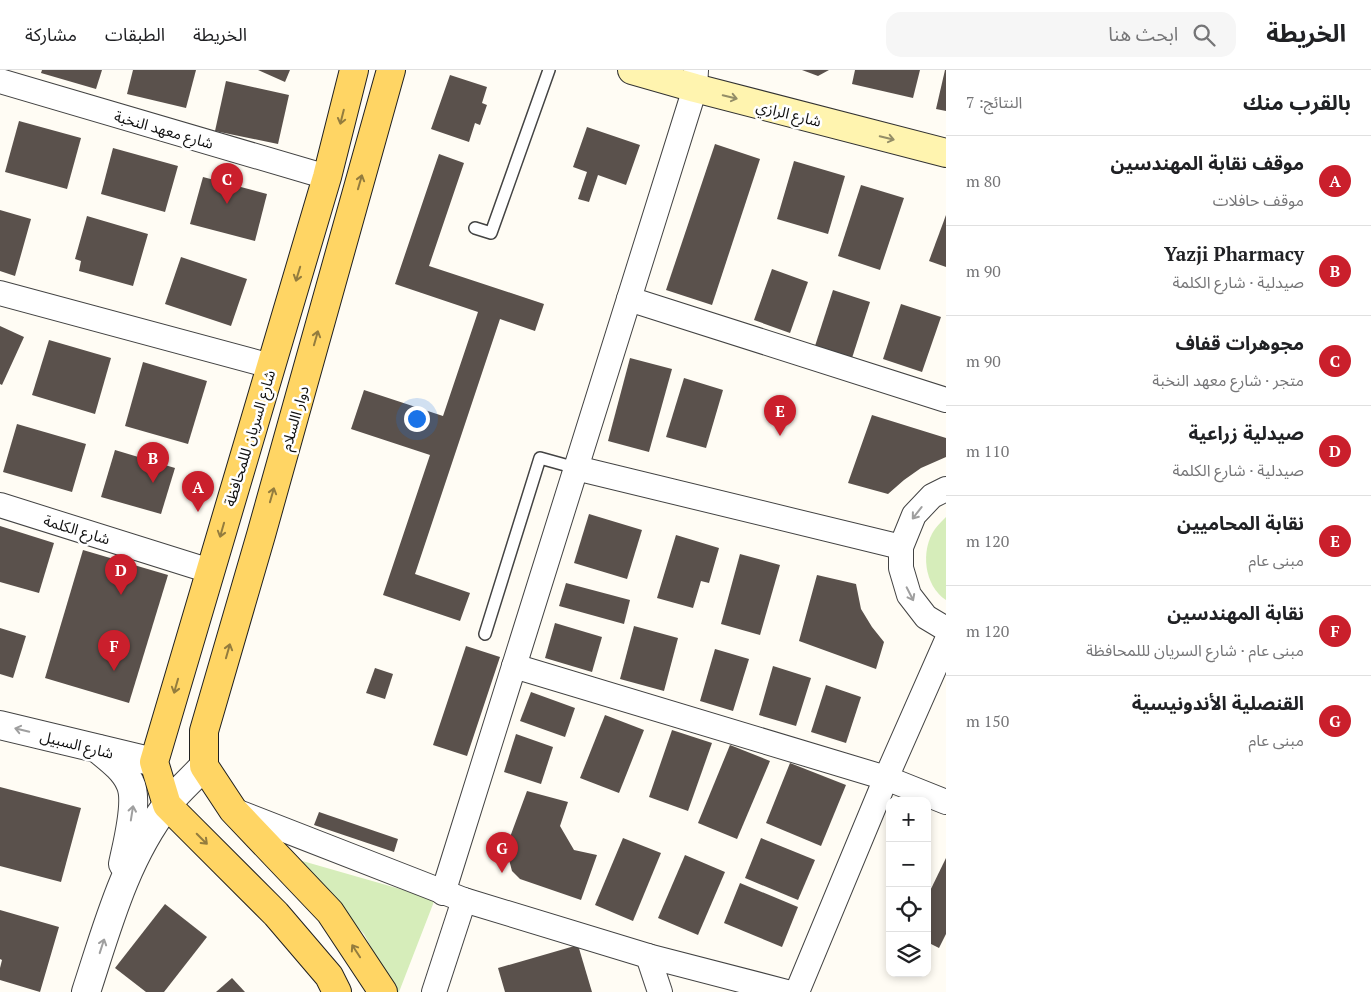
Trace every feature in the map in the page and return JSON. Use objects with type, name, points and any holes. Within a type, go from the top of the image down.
[{"type":"main road","name":"شارع السريان لللمحافظة","points":[[154,762],[327,177],[354,70]]},
{"type":"main road","name":"دوار االسلام","points":[[204,766],[204,730],[261,535],[391,70]]},
{"type":"main road","name":"شارع الرازي","points":[[632,70],[695,79],[946,153]]},
{"type":"main road","points":[[154,762],[167,805],[276,914],[329,976],[337,992]]},
{"type":"main road","points":[[204,766],[233,810],[330,912],[383,992]]},
{"type":"street","points":[[434,992],[454,897],[514,666],[629,299],[695,79]]},
{"type":"street","name":"شارع معهد النخبة","points":[[0,82],[327,177]]},
{"type":"street","points":[[0,293],[270,366]]},
{"type":"street","points":[[629,299],[946,400]]},
{"type":"street","points":[[576,468],[901,547]]},
{"type":"street","points":[[946,489],[932,496],[914,515],[901,547],[901,568],[909,595],[926,617],[946,629]]},
{"type":"street","name":"شارع الكلمة","points":[[0,506],[210,571]]},
{"type":"street","points":[[797,992],[886,778],[946,642]]},
{"type":"street","points":[[514,666],[886,778],[946,802]]},
{"type":"street","name":"شارع السبيل","points":[[0,725],[154,762]]},
{"type":"street","points":[[98,749],[119,767],[131,783],[134,800],[118,895]]},
{"type":"street","points":[[86,992],[118,895],[141,845],[167,805],[204,766]]},
{"type":"street","points":[[233,810],[454,897],[648,956],[787,992]]},
{"type":"street","points":[[648,956],[660,992]]},
{"type":"lane","points":[[476,228],[491,233],[549,70]]},
{"type":"lane","points":[[485,634],[540,458],[576,468]]},
{"type":"green space","points":[[946,517],[946,600],[933,586],[929,577],[926,557],[930,538]]},
{"type":"green space","points":[[292,858],[435,899],[399,992],[395,992],[364,934]]},
{"type":"building","points":[[42,70],[102,70],[96,89],[41,73]]},
{"type":"building","points":[[133,70],[196,70],[186,108],[127,94]]},
{"type":"building","points":[[258,70],[290,70],[285,82]]},
{"type":"building","points":[[802,70],[829,70],[818,76]]},
{"type":"building","points":[[855,70],[920,70],[913,98],[852,84]]},
{"type":"building","points":[[946,70],[946,111],[936,109]]},
{"type":"building","points":[[450,75],[487,87],[482,103],[487,105],[480,125],[475,123],[469,142],[431,129]]},
{"type":"building","points":[[226,81],[289,95],[278,144],[215,131]]},
{"type":"building","points":[[19,121],[81,138],[67,189],[5,172]]},
{"type":"building","points":[[587,127],[640,145],[626,185],[598,175],[589,202],[578,199],[587,172],[573,167]]},
{"type":"building","points":[[715,144],[760,159],[712,305],[666,290]]},
{"type":"building","points":[[113,148],[178,166],[165,212],[101,194]]},
{"type":"building","points":[[439,154],[464,163],[429,266],[544,304],[535,331],[500,319],[415,574],[470,593],[460,621],[383,595],[430,455],[351,429],[364,390],[443,416],[478,312],[395,284]]},
{"type":"building","points":[[794,161],[845,176],[828,234],[777,219]]},
{"type":"building","points":[[203,177],[267,194],[255,241],[190,224]]},
{"type":"building","points":[[861,185],[904,198],[880,270],[838,256]]},
{"type":"building","points":[[0,210],[31,219],[15,276],[0,271]]},
{"type":"building","points":[[946,215],[946,267],[929,261]]},
{"type":"building","points":[[87,216],[148,234],[133,286],[79,271],[81,261],[75,259]]},
{"type":"building","points":[[181,257],[247,279],[231,326],[165,304]]},
{"type":"building","points":[[772,269],[808,282],[790,333],[754,320]]},
{"type":"building","points":[[833,290],[870,302],[852,358],[815,346]]},
{"type":"building","points":[[901,304],[941,317],[922,372],[883,359]]},
{"type":"building","points":[[0,326],[24,337],[2,385],[0,384]]},
{"type":"building","points":[[49,340],[111,358],[95,414],[32,395]]},
{"type":"building","points":[[630,358],[672,369],[649,452],[608,441]]},
{"type":"building","points":[[143,362],[207,381],[188,444],[125,426]]},
{"type":"building","points":[[684,378],[723,390],[706,448],[666,437]]},
{"type":"building","points":[[872,415],[946,438],[946,457],[921,468],[888,494],[848,483]]},
{"type":"building","points":[[17,424],[86,444],[72,492],[3,472]]},
{"type":"building","points":[[115,450],[175,468],[161,514],[101,497]]},
{"type":"building","points":[[589,514],[642,530],[627,579],[574,563]]},
{"type":"building","points":[[0,526],[54,543],[39,593],[0,582]]},
{"type":"building","points":[[676,535],[719,548],[709,583],[701,581],[693,608],[657,598]]},
{"type":"building","points":[[83,550],[168,575],[129,703],[45,678]]},
{"type":"building","points":[[740,554],[780,565],[760,635],[721,624]]},
{"type":"building","points":[[817,575],[856,584],[861,609],[884,642],[876,669],[799,641]]},
{"type":"building","points":[[566,583],[630,600],[624,624],[559,606]]},
{"type":"building","points":[[555,623],[602,637],[592,672],[545,658]]},
{"type":"building","points":[[634,626],[678,638],[664,691],[620,679]]},
{"type":"building","points":[[0,628],[26,636],[13,678],[0,674]]},
{"type":"building","points":[[466,646],[500,657],[467,756],[433,745]]},
{"type":"building","points":[[715,649],[749,659],[733,711],[700,701]]},
{"type":"building","points":[[773,666],[811,678],[796,726],[759,715]]},
{"type":"building","points":[[375,668],[393,674],[385,699],[366,693]]},
{"type":"building","points":[[826,685],[861,697],[846,743],[811,732]]},
{"type":"building","points":[[531,692],[575,708],[565,737],[520,721]]},
{"type":"building","points":[[605,715],[644,730],[619,793],[580,778]]},
{"type":"building","points":[[672,730],[712,743],[688,811],[649,797]]},
{"type":"building","points":[[516,734],[553,747],[541,784],[504,772]]},
{"type":"building","points":[[730,745],[770,761],[737,839],[698,823]]},
{"type":"building","points":[[790,763],[846,785],[821,846],[766,823]]},
{"type":"building","points":[[0,787],[81,808],[61,882],[0,866]]},
{"type":"building","points":[[527,791],[568,802],[560,826],[574,850],[597,855],[581,900],[520,879],[512,871],[506,848]]},
{"type":"building","points":[[319,812],[398,839],[394,852],[314,825]]},
{"type":"building","points":[[623,838],[661,853],[633,921],[595,905]]},
{"type":"building","points":[[761,838],[815,860],[798,900],[745,878]]},
{"type":"building","points":[[685,855],[725,872],[698,935],[658,918]]},
{"type":"building","points":[[946,858],[946,934],[939,948],[931,944],[931,889]]},
{"type":"building","points":[[740,883],[798,907],[782,947],[724,923]]},
{"type":"building","points":[[165,904],[207,937],[164,992],[146,992],[115,968]]},
{"type":"building","points":[[0,910],[59,927],[40,992],[0,980],[2,960],[0,959]]},
{"type":"building","points":[[578,945],[592,992],[505,992],[498,968]]},
{"type":"building","points":[[232,978],[245,992],[216,992]]},
{"type":"place","name":"مجوهرات قفاف","points":[[227,204]]},
{"type":"place","name":"نقابة المحاميين","points":[[780,436]]},
{"type":"place","name":"Yazji Pharmacy","points":[[153,483]]},
{"type":"place","name":"موقف نقابة المهندسين","points":[[198,512]]},
{"type":"place","name":"صيدلية زراعية","points":[[121,595]]},
{"type":"place","name":"نقابة المهندسين","points":[[114,671]]},
{"type":"place","name":"القنصلية الأندونيسية","points":[[502,873]]}]
